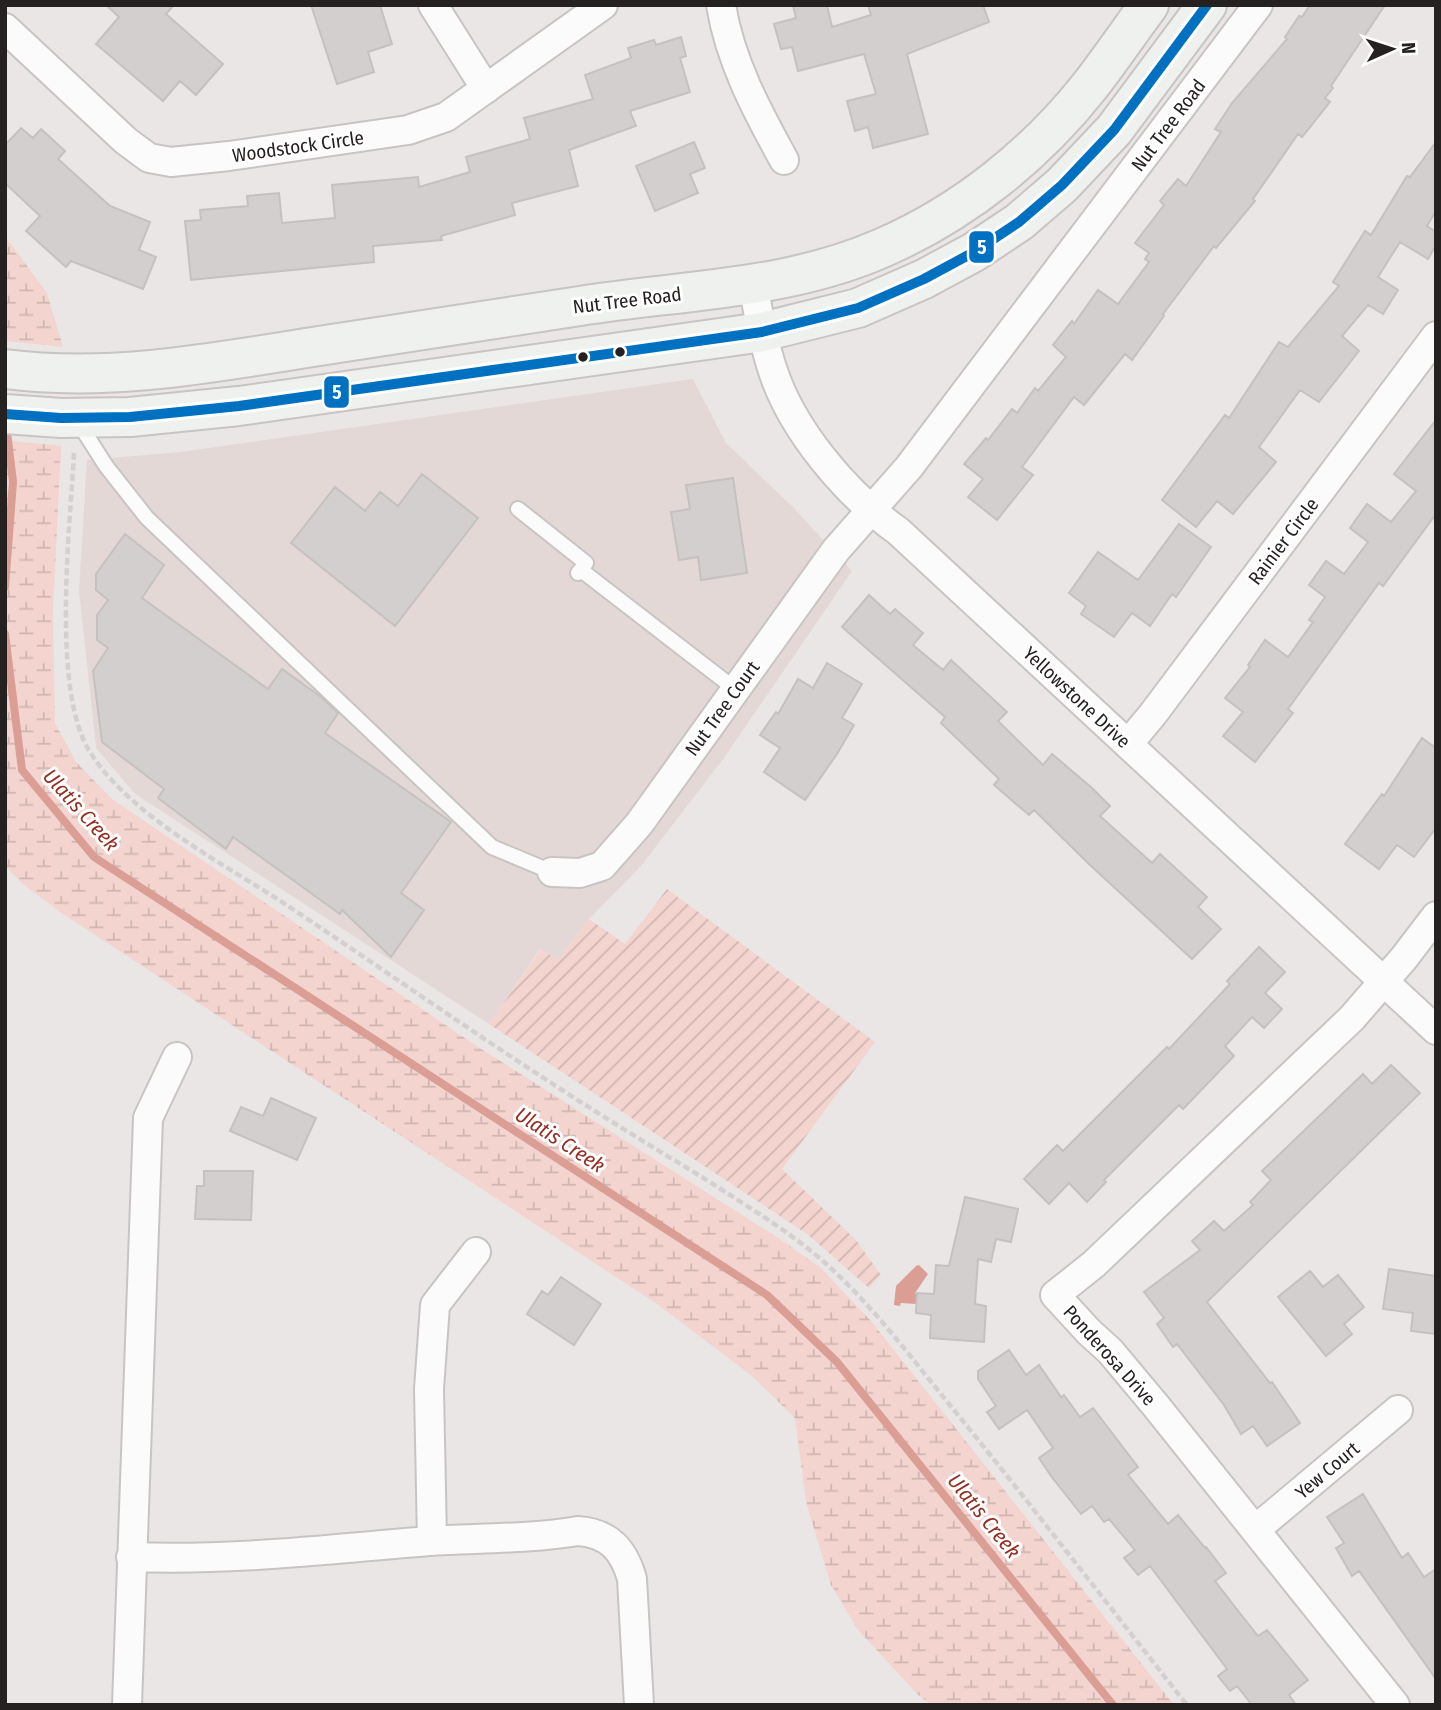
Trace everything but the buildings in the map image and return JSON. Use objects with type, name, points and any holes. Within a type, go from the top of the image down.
[{"type":"main road","name":"Nut Tree Road","points":[[23,372],[171,370],[598,303],[752,284],[833,266],[883,248],[948,213],[989,185],[1037,145],[1088,88],[1149,5]]},
{"type":"main road","name":"Nut Tree Road","points":[[5,414],[68,418],[197,412],[762,332],[846,311],[890,295],[974,252],[1019,222],[1062,185],[1114,130],[1207,5]]},
{"type":"street","points":[[433,5],[486,89]]},
{"type":"street","name":"Woodstock Circle","points":[[5,28],[126,141],[149,158],[171,162],[408,130],[446,117],[603,5]]},
{"type":"street","points":[[720,5],[751,102],[784,160]]},
{"type":"street","name":"Nut Tree Road","points":[[871,509],[909,467],[1258,5]]},
{"type":"street","name":"Yellowstone Drive","points":[[752,284],[772,369],[785,401],[800,427],[841,478],[871,509],[898,531],[1436,1030]]},
{"type":"street","name":"Rainier Circle","points":[[1128,744],[1436,336]]},
{"type":"street","name":"Nut Tree Court","points":[[552,872],[580,873],[602,866],[639,824],[836,550],[871,509]]},
{"type":"street","points":[[1384,982],[1436,916]]},
{"type":"street","name":"Ponderosa Drive","points":[[1384,982],[1352,1018],[1094,1264],[1055,1295],[1110,1351],[1395,1705]]},
{"type":"street","points":[[127,1705],[148,1118],[177,1057]]},
{"type":"street","points":[[432,1541],[429,1389],[435,1305],[476,1252]]},
{"type":"street","name":"Yew Court","points":[[1256,1529],[1398,1410]]},
{"type":"street","points":[[131,1557],[170,1559],[270,1555],[592,1531],[609,1539],[624,1556],[632,1579],[639,1705]]},
{"type":"lane","points":[[68,418],[157,527],[492,847],[552,872]]},
{"type":"lane","points":[[518,509],[586,563],[578,574],[735,689]]},
{"type":"path","points":[[68,418],[67,604],[70,695],[83,741],[107,775],[146,811],[179,836],[340,940],[558,1087],[761,1215],[799,1241],[839,1275],[870,1308],[968,1428],[1187,1705]]},
{"type":"shaded area","points":[[693,379],[726,443],[793,507],[852,571],[724,758],[641,866],[589,919],[558,960],[540,949],[489,1024],[135,794],[96,748],[79,591],[87,460],[180,452]]},
{"type":"shaded area","points":[[919,1265],[928,1274],[915,1293],[918,1295],[916,1304],[894,1305],[896,1286]]},
{"type":"green space","points":[[5,236],[47,293],[63,347],[5,341]]},
{"type":"green space","points":[[5,440],[61,446],[53,612],[55,723],[76,762],[112,799],[478,1047],[783,1241],[821,1268],[871,1321],[1174,1705],[931,1705],[917,1694],[858,1630],[831,1585],[806,1502],[795,1418],[752,1376],[657,1304],[60,912],[23,884],[5,866]]},
{"type":"green space","points":[[667,889],[875,1042],[782,1169],[856,1240],[881,1275],[869,1288],[807,1234],[489,1024],[541,949],[558,960],[589,919],[625,944]]},
{"type":"waterway","name":"Ulatis Creek","points":[[5,587],[13,482],[6,424]]},
{"type":"waterway","name":"Ulatis Creek","points":[[5,634],[22,770],[94,857],[767,1295],[837,1362],[1113,1705]]},
{"type":"transit line","name":"5","points":[[5,414],[61,418],[130,417],[239,406],[762,332],[858,308],[924,279],[974,252],[1019,222],[1062,185],[1114,130],[1207,5]]}]
